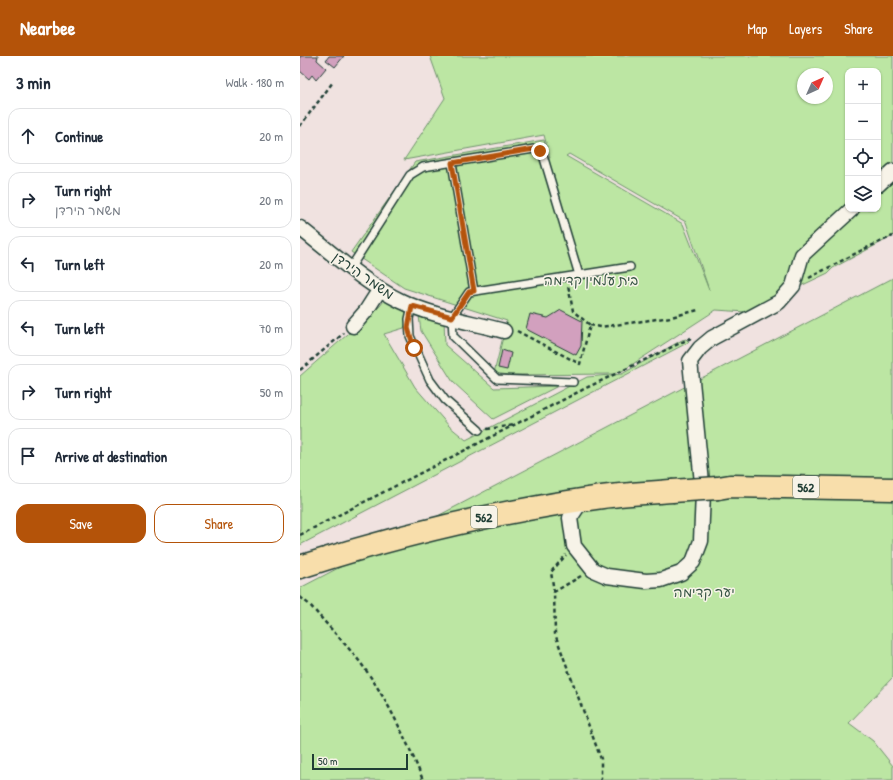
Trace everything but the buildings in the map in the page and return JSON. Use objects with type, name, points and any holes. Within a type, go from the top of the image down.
[{"type":"main road","name":"562","points":[[300,567],[366,545],[492,515],[563,511],[582,500],[603,497],[730,486],[893,489]]},
{"type":"street","points":[[881,182],[893,171]]},
{"type":"street","points":[[563,511],[574,546],[593,570],[607,576],[646,581],[672,577],[681,573],[692,562],[701,541],[703,508],[690,361],[700,348],[712,338],[779,302],[793,286],[802,255],[849,212]]},
{"type":"street","name":"משמר הירדן","points":[[300,228],[380,289],[412,306],[504,331]]},
{"type":"street","points":[[354,326],[380,289]]},
{"type":"lane","points":[[351,267],[410,175],[423,167],[534,149],[540,151],[579,275]]},
{"type":"lane","points":[[452,163],[474,291]]},
{"type":"lane","points":[[573,382],[497,379],[453,336],[452,317],[469,292],[630,267]]},
{"type":"lane","points":[[412,306],[409,319],[410,336],[430,380],[445,400],[479,430]]},
{"type":"path","points":[[300,126],[333,82]]},
{"type":"path","points":[[793,286],[862,250],[893,236]]},
{"type":"path","points":[[566,276],[573,311],[590,325],[601,327],[671,317],[698,310]]},
{"type":"path","points":[[504,331],[513,330],[580,364],[590,325]]},
{"type":"path","points":[[300,370],[354,326]]},
{"type":"path","points":[[300,535],[693,336]]},
{"type":"path","points":[[479,430],[517,424]]},
{"type":"path","points":[[574,546],[551,572],[554,592],[555,634],[601,759],[601,780]]},
{"type":"path","points":[[554,592],[593,570]]},
{"type":"path","points":[[300,597],[310,605],[359,662],[382,695],[408,743],[423,780]]},
{"type":"green space","name":"בית עלמין קדימה","points":[[430,56],[893,56],[893,236],[833,268],[828,273],[746,312],[716,310],[622,371],[613,374],[509,375],[494,373],[507,321],[404,288],[351,252],[415,162],[544,140],[548,158],[550,158],[544,135],[404,160],[445,98]],"holes":[[[569,154],[686,222],[709,290],[683,224],[566,156]]]},
{"type":"green space","name":"יער קדימה","points":[[893,278],[893,677],[849,723],[873,741],[893,766],[893,780],[300,780],[300,588]]},
{"type":"green space","points":[[387,297],[410,312],[404,328],[384,334],[415,387],[449,426],[466,440],[587,377],[622,374],[682,340],[686,339],[689,342],[300,545],[300,376],[380,306]]},
{"type":"green space","points":[[419,316],[444,320],[445,345],[494,388],[558,386],[493,419],[453,382],[421,331]]},
{"type":"route","points":[[414,348],[408,328],[412,306],[452,317],[469,292],[474,291],[452,163],[534,149],[540,151]]}]
